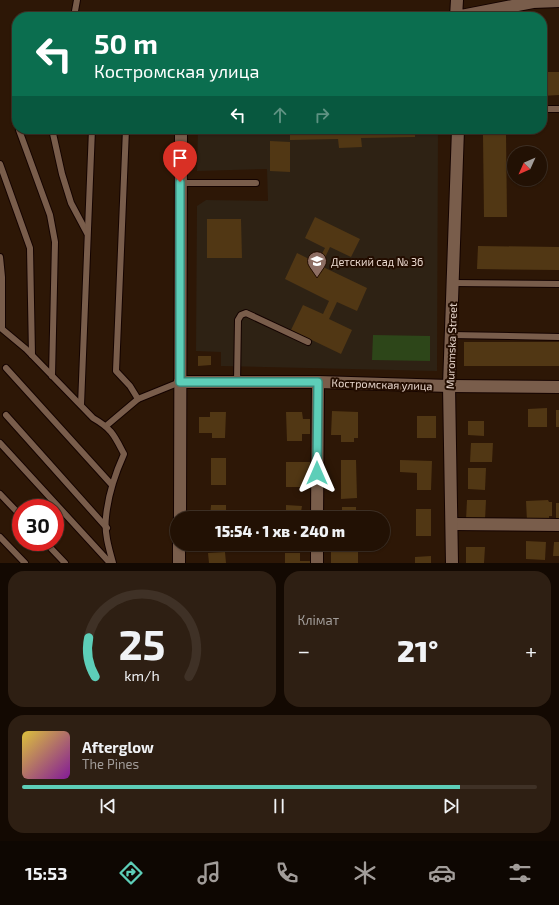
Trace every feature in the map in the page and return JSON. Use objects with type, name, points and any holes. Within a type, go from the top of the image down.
[{"type":"street","points":[[456,0],[456,12]]},
{"type":"street","points":[[482,12],[533,2],[559,1]]},
{"type":"street","points":[[180,511],[181,134]]},
{"type":"street","name":"Muromska Street","points":[[452,563],[449,386],[458,134]]},
{"type":"street","name":"Костромская улица","points":[[180,382],[318,382],[449,386],[559,387]]},
{"type":"street","points":[[317,511],[318,382]]},
{"type":"street","points":[[452,524],[559,525]]},
{"type":"street","points":[[179,551],[179,563]]},
{"type":"street","points":[[317,551],[317,563]]},
{"type":"lane","points":[[75,12],[77,0]]},
{"type":"lane","points":[[547,109],[559,109]]},
{"type":"lane","points":[[20,134],[50,215],[55,242],[52,376]]},
{"type":"lane","points":[[53,134],[62,174],[71,203],[88,234]]},
{"type":"lane","points":[[81,405],[92,134]]},
{"type":"lane","points":[[126,134],[116,371],[130,386],[138,399]]},
{"type":"lane","points":[[0,164],[30,248],[32,355]]},
{"type":"lane","points":[[180,182],[256,183]]},
{"type":"lane","points":[[0,257],[2,277],[2,329],[32,355],[93,418],[106,426],[114,436],[124,454],[112,485],[106,518],[112,563]]},
{"type":"lane","points":[[453,283],[559,284]]},
{"type":"lane","points":[[237,382],[238,320],[241,315],[246,314],[308,342]]},
{"type":"lane","points":[[451,335],[559,337]]},
{"type":"lane","points":[[6,368],[112,485]]},
{"type":"lane","points":[[106,426],[138,399],[180,382]]},
{"type":"lane","points":[[6,415],[107,528]]},
{"type":"lane","points":[[0,443],[112,563]]},
{"type":"lane","points":[[0,494],[12,507]]},
{"type":"lane","points":[[0,537],[25,563]]},
{"type":"lane","points":[[55,551],[66,563]]},
{"type":"shaded area","name":"Детский сад № 36","points":[[198,134],[438,134],[437,371],[221,366],[221,352],[196,351],[197,206],[206,200],[268,201],[267,169],[197,171]]},
{"type":"green space","points":[[373,335],[430,336],[430,361],[372,360]]},
{"type":"building","points":[[547,72],[559,72],[559,95],[547,96]]},
{"type":"building","points":[[290,134],[415,134],[415,137],[361,138],[362,147],[339,148],[338,139],[290,140]]},
{"type":"building","points":[[483,135],[506,135],[507,217],[484,217]]},
{"type":"building","points":[[270,141],[290,142],[290,172],[270,171]]},
{"type":"building","points":[[315,217],[360,239],[351,257],[330,247],[321,266],[367,288],[357,311],[337,302],[329,319],[352,330],[341,354],[291,330],[303,305],[323,314],[329,301],[285,279],[297,253],[317,263],[325,248],[305,238]]},
{"type":"building","points":[[207,219],[241,219],[242,258],[207,258]]},
{"type":"building","points":[[478,246],[559,247],[559,270],[477,269]]},
{"type":"building","points":[[464,342],[559,342],[559,366],[464,366]]},
{"type":"building","points":[[198,356],[211,356],[211,365],[198,366]]},
{"type":"building","points":[[547,408],[547,427],[528,427],[528,409]]},
{"type":"building","points":[[556,410],[559,410],[559,427],[556,427]]},
{"type":"building","points":[[332,411],[358,412],[358,438],[354,438],[354,442],[341,442],[341,435],[331,435]]},
{"type":"building","points":[[210,412],[226,412],[225,438],[212,438],[212,433],[199,433],[199,417],[210,417]]},
{"type":"building","points":[[286,412],[302,412],[303,419],[310,419],[310,434],[302,434],[302,441],[287,441]]},
{"type":"building","points":[[417,416],[436,416],[436,438],[417,438]]},
{"type":"building","points":[[468,421],[484,421],[484,436],[468,435]]},
{"type":"building","points":[[471,443],[493,443],[492,462],[470,462]]},
{"type":"building","points":[[211,458],[226,458],[226,485],[211,485]]},
{"type":"building","points":[[341,460],[356,460],[357,498],[341,499]]},
{"type":"building","points":[[400,460],[432,461],[431,490],[417,490],[417,473],[400,472]]},
{"type":"building","points":[[286,462],[311,462],[311,487],[286,487]]},
{"type":"building","points":[[468,468],[486,468],[485,490],[468,489]]},
{"type":"building","points":[[467,500],[486,500],[485,520],[466,520]]},
{"type":"building","points":[[548,500],[549,502],[552,502],[552,516],[549,516],[549,520],[527,521],[526,501]]},
{"type":"building","points":[[556,503],[559,503],[559,521],[556,521]]},
{"type":"building","points":[[211,505],[226,505],[226,511],[211,511]]},
{"type":"building","points":[[286,505],[302,506],[301,511],[286,511]]},
{"type":"building","points":[[342,507],[356,507],[356,511],[342,511]]},
{"type":"building","points":[[416,509],[431,509],[431,536],[416,536]]},
{"type":"building","points":[[526,541],[546,542],[545,560],[526,559]]},
{"type":"building","points":[[554,542],[559,542],[559,556],[553,556]]},
{"type":"building","points":[[466,547],[485,547],[484,563],[466,563]]},
{"type":"building","points":[[225,552],[226,563],[209,563],[208,553]]},
{"type":"building","points":[[331,552],[358,552],[358,563],[331,563]]},
{"type":"building","points":[[285,553],[300,553],[300,561],[311,561],[311,563],[285,563]]},
{"type":"building","points":[[431,556],[431,563],[415,563],[415,557]]},
{"type":"place","name":"Детский сад № 36","points":[[317,278]]},
{"type":"route","points":[[180,182],[180,382],[318,382],[317,473]]}]
